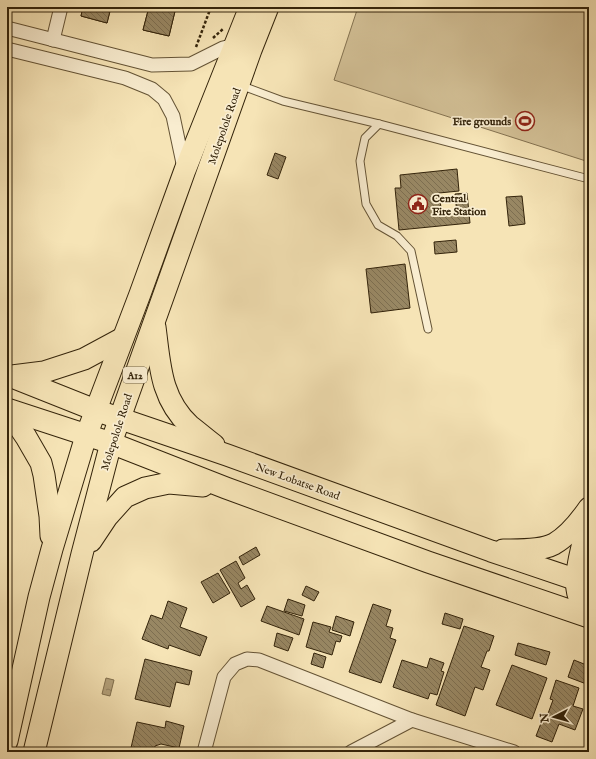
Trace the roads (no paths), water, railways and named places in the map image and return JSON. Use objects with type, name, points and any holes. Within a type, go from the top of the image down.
[{"type":"main road","name":"Molepolole Road","points":[[243,48],[250,7]]},
{"type":"main road","name":"Molepolole Road","points":[[34,752],[82,554],[111,443],[155,322],[230,81],[243,48],[268,7]]},
{"type":"main road","name":"Molepolole Road","points":[[7,741],[39,597],[86,436],[185,170],[230,81]]},
{"type":"main road","points":[[155,322],[158,353],[166,391],[177,412],[190,425],[227,455]]},
{"type":"main road","points":[[9,376],[44,372],[84,359],[123,338]]},
{"type":"main road","name":"New Lobatse Road","points":[[9,376],[95,410],[227,455],[491,551],[583,582]]},
{"type":"main road","points":[[7,409],[111,443],[226,488],[428,562],[588,616]]},
{"type":"main road","points":[[7,409],[26,436],[41,463],[50,516],[52,549]]},
{"type":"main road","points":[[82,554],[107,517],[126,497],[145,488],[169,483],[226,488]]},
{"type":"main road","points":[[491,551],[542,548],[553,544],[580,520],[589,508]]},
{"type":"main road","points":[[588,616],[580,601],[589,518]]},
{"type":"street","points":[[54,40],[61,7]]},
{"type":"street","points":[[7,28],[152,65],[191,64],[223,48],[243,48]]},
{"type":"street","points":[[7,48],[126,78],[152,89],[164,99],[173,116],[185,170]]},
{"type":"street","points":[[204,752],[224,676],[235,664],[247,659],[259,660],[412,720],[514,752]]},
{"type":"street","points":[[352,752],[412,720]]},
{"type":"lane","points":[[230,81],[283,101],[379,124],[589,179]]},
{"type":"lane","points":[[379,124],[365,138],[360,161],[366,204],[378,226],[397,236],[411,251],[428,329]]},
{"type":"water","points":[[106,678],[114,680],[110,696],[102,694]]},
{"type":"place","name":"Fire grounds","points":[[525,121]]},
{"type":"place","name":"Central Fire Station","points":[[418,204]]}]
